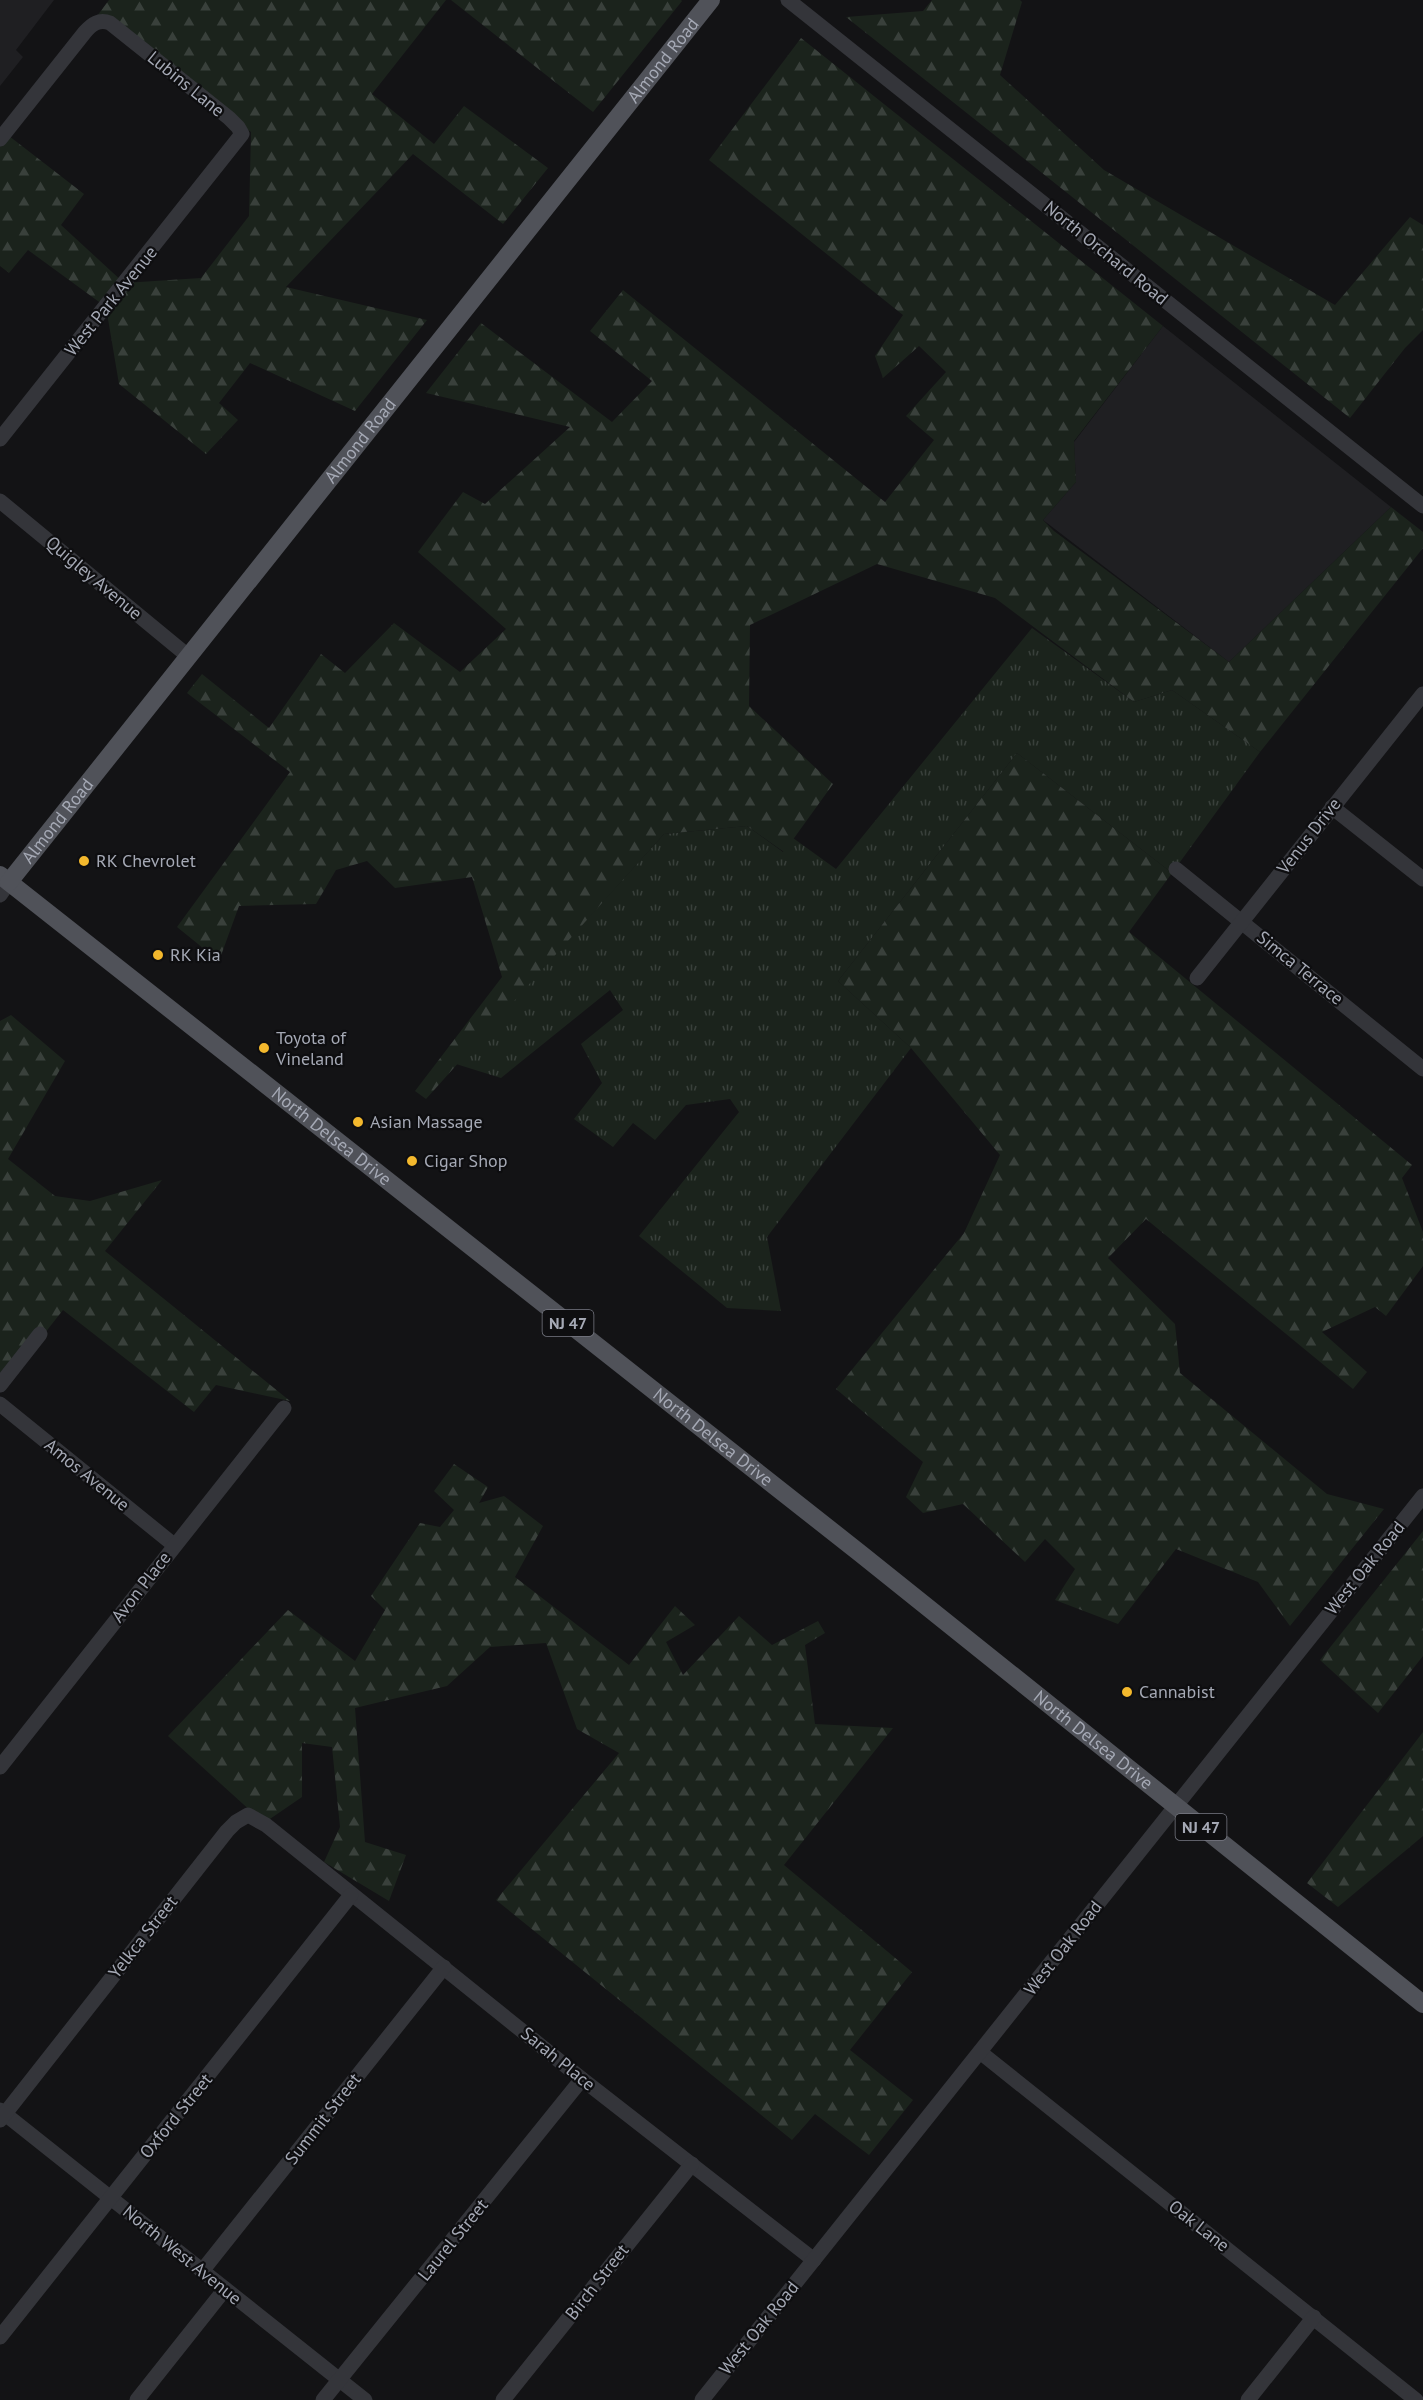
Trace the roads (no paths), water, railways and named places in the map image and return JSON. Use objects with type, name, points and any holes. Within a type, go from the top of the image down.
[{"type":"main road","name":"Almond Road","points":[[3,884],[188,656],[711,0]]},
{"type":"main road","name":"North Delsea Drive","points":[[3,884],[861,1554],[1423,2004]]},
{"type":"street","name":"North Orchard Road","points":[[788,0],[1423,506]]},
{"type":"street","name":"Lubins Lane","points":[[0,139],[85,32],[98,22],[110,23],[238,127],[241,137],[221,162]]},
{"type":"street","name":"West Park Avenue","points":[[0,439],[221,162]]},
{"type":"street","name":"Quigley Avenue","points":[[0,501],[188,656]]},
{"type":"street","name":"Venus Drive","points":[[1197,978],[1423,694]]},
{"type":"street","points":[[1332,807],[1423,879]]},
{"type":"street","name":"Simca Terrace","points":[[1176,869],[1423,1069]]},
{"type":"street","points":[[0,1385],[40,1334]]},
{"type":"street","name":"Amos Avenue","points":[[0,1404],[174,1545]]},
{"type":"street","name":"Avon Place","points":[[0,1767],[284,1408]]},
{"type":"street","name":"West Oak Road","points":[[702,2400],[1423,1496]]},
{"type":"street","name":"Yelkca Street","points":[[2,2115],[236,1822],[248,1815],[259,1820],[305,1856]]},
{"type":"street","name":"Sarah Place","points":[[305,1856],[582,2079],[814,2260]]},
{"type":"street","name":"Oxford Street","points":[[0,2337],[351,1894]]},
{"type":"street","name":"Summit Street","points":[[202,2271],[444,1968]]},
{"type":"street","name":"Oak Lane","points":[[980,2052],[1416,2400]]},
{"type":"street","name":"Laurel Street","points":[[323,2400],[582,2079]]},
{"type":"street","name":"North West Avenue","points":[[2,2115],[365,2400]]},
{"type":"street","name":"Birch Street","points":[[503,2400],[692,2164]]},
{"type":"street","points":[[137,2400],[225,2289]]},
{"type":"street","points":[[1248,2400],[1314,2317]]},
{"type":"place","name":"RK Chevrolet","points":[[84,861]]},
{"type":"place","name":"RK Kia","points":[[158,955]]},
{"type":"place","name":"Toyota of Vineland","points":[[264,1048]]},
{"type":"place","name":"Asian Massage","points":[[358,1122]]},
{"type":"place","name":"Cigar Shop","points":[[412,1161]]},
{"type":"place","name":"Cannabist","points":[[1127,1692]]}]
